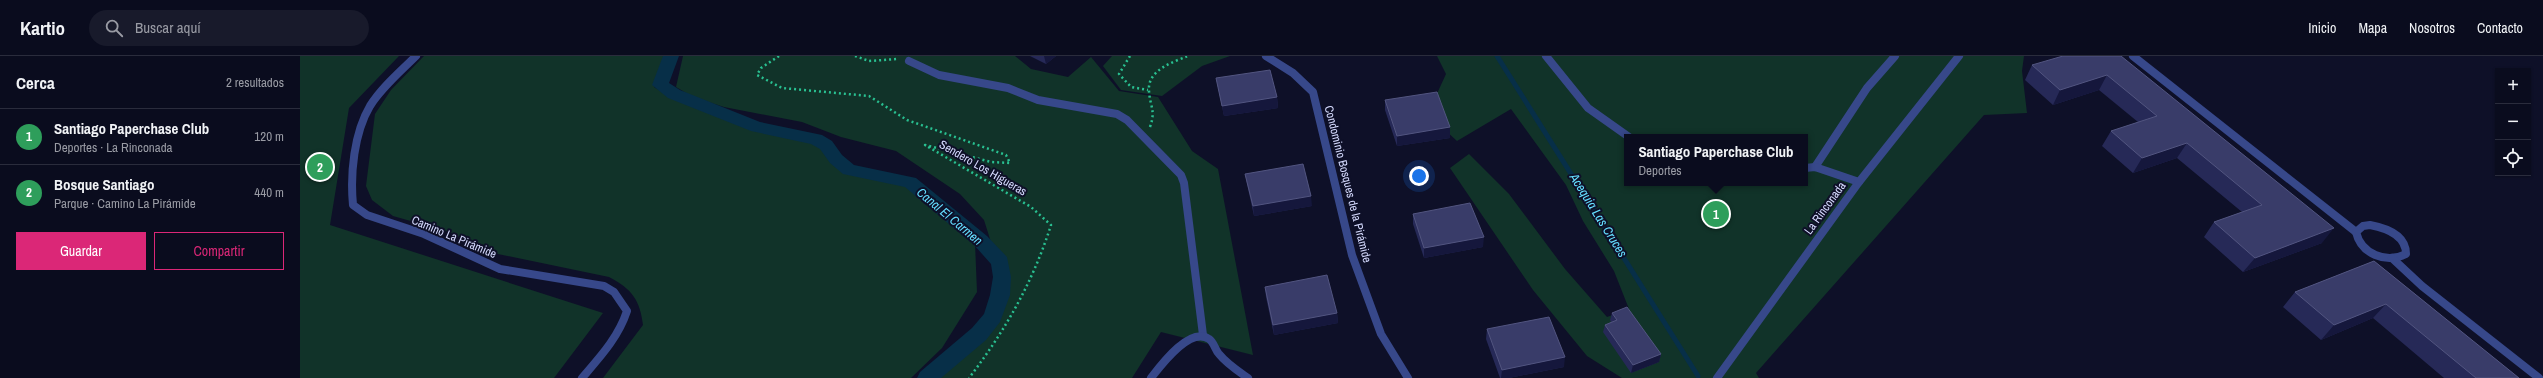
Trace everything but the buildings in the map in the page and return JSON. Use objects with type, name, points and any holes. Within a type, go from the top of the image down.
[{"type":"street","name":"Camino La Pirámide","points":[[416,56],[377,95],[364,117],[350,191],[353,205],[367,215],[424,234],[500,270],[588,282],[604,286],[614,292],[627,311],[624,322],[602,356],[582,378]]},
{"type":"street","name":"Condominio Bosques de la Pirámide","points":[[1266,56],[1293,73],[1313,92],[1335,177],[1352,255],[1381,334],[1408,378]]},
{"type":"street","points":[[1546,56],[1588,108],[1625,134]]},
{"type":"street","points":[[1815,167],[1867,88],[1895,56]]},
{"type":"street","name":"La Rinconada","points":[[1716,378],[1859,182],[1958,56]]},
{"type":"street","points":[[2133,56],[2356,232],[2359,243],[2365,249],[2381,257],[2392,258],[2402,257],[2406,249],[2400,239],[2394,234],[2370,226],[2363,226],[2356,232]]},
{"type":"street","points":[[909,61],[940,75],[1008,88],[1038,100],[1117,114],[1127,120],[1181,175],[1184,183],[1203,335]]},
{"type":"street","points":[[1808,168],[1815,167],[1859,182]]},
{"type":"street","points":[[2392,258],[2422,286],[2539,378]]},
{"type":"street","points":[[1151,378],[1182,344],[1194,336],[1203,335],[1211,339],[1216,350],[1226,362],[1248,378]]},
{"type":"path","name":"Sendero Los Higueras","points":[[779,56],[761,68],[758,75],[782,88],[869,96],[907,120],[1006,155],[1010,163],[999,164],[981,162],[964,154],[925,145],[1031,207],[1051,225],[1044,249],[1027,290],[994,346],[969,378]]},
{"type":"path","points":[[855,56],[869,61],[905,59],[909,61]]},
{"type":"path","points":[[1130,56],[1119,74],[1131,87],[1148,90]]},
{"type":"path","points":[[1146,139],[1156,112],[1148,90],[1150,80],[1162,68],[1188,56]]},
{"type":"green space","points":[[300,56],[399,56],[349,108],[330,225],[603,313],[554,378],[300,378]]},
{"type":"green space","points":[[424,56],[666,56],[654,87],[670,97],[752,130],[805,135],[855,167],[893,175],[918,192],[975,243],[977,292],[942,348],[911,378],[603,378],[643,325],[642,316],[637,302],[634,296],[624,286],[609,277],[493,253],[446,231],[393,216],[372,200],[366,186],[375,114],[391,90]]},
{"type":"green space","points":[[683,56],[1015,56],[1031,69],[1068,77],[1091,57],[1119,91],[1158,97],[1192,151],[1218,169],[1253,355],[1161,332],[1132,378],[939,378],[952,362],[968,351],[995,294],[995,255],[984,220],[960,194],[896,151],[841,137],[802,122],[724,107],[693,97],[676,87]]},
{"type":"green space","points":[[1112,56],[1230,56],[1202,66],[1162,96],[1121,90],[1103,66]]},
{"type":"green space","points":[[1437,56],[2024,56],[2022,71],[2027,113],[1984,115],[1756,373],[1759,378],[1622,378],[1587,356],[1533,290],[1450,168],[1469,154],[1509,194],[1565,269],[1607,317],[1629,309],[1614,271],[1583,221],[1566,185],[1511,109],[1457,141],[1432,118],[1435,98],[1446,74]]},
{"type":"waterway","name":"Canal El Carmen","points":[[671,56],[660,85],[674,94],[757,127],[816,139],[826,145],[836,159],[849,170],[910,182],[981,241],[1000,262],[1002,277],[1000,295],[993,317],[979,334],[927,378]]},
{"type":"waterway","name":"Acequia Las Cruces","points":[[1497,56],[1698,376]]},
{"type":"place","name":"Bosque Santiago","points":[[320,167]]},
{"type":"place","name":"Santiago Paperchase Club","points":[[1716,214]]}]
